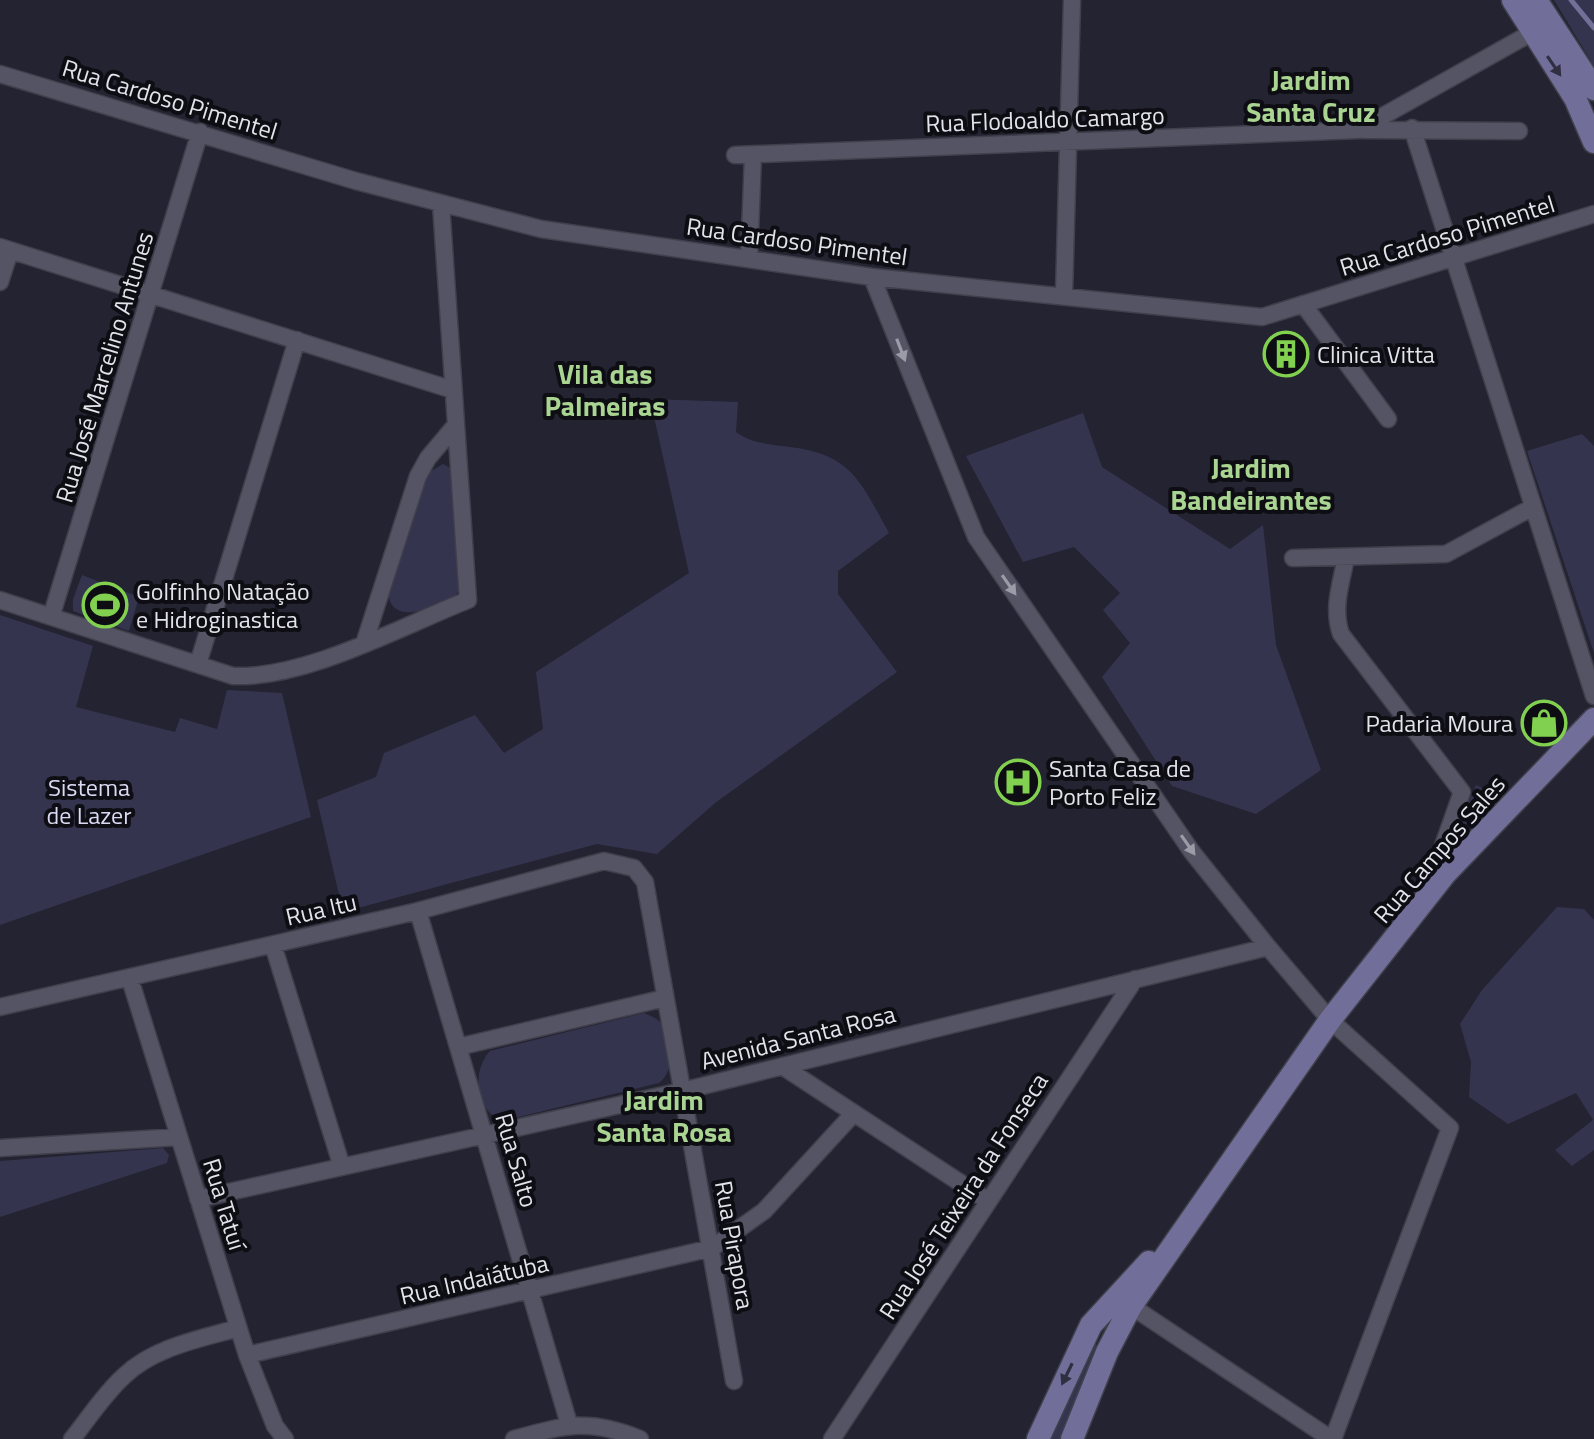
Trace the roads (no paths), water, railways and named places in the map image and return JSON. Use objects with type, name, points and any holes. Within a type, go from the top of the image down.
[{"type":"main road","points":[[1513,0],[1594,89]]},
{"type":"main road","points":[[1536,0],[1540,27],[1594,142]]},
{"type":"main road","name":"Rua Campos Sales","points":[[1202,1206],[1330,1020],[1445,874],[1594,719]]},
{"type":"main road","points":[[1038,1439],[1091,1325],[1202,1206]]},
{"type":"main road","points":[[1072,1439],[1107,1352],[1131,1306],[1202,1206]]},
{"type":"main road","points":[[1131,1306],[1135,1286],[1153,1257]]},
{"type":"main road","points":[[1107,1305],[1131,1306]]},
{"type":"main road","points":[[1091,1325],[1104,1338],[1107,1352]]},
{"type":"street","points":[[1064,295],[1072,0]]},
{"type":"street","name":"Rua Flodoaldo Camargo","points":[[1358,130],[1540,27]]},
{"type":"street","name":"Rua Cardoso Pimentel","points":[[0,74],[441,204],[541,229],[872,277],[1262,317],[1594,214]]},
{"type":"street","points":[[1412,128],[1594,696]]},
{"type":"street","name":"Rua Flodoaldo Camargo","points":[[735,155],[1412,128],[1519,131]]},
{"type":"street","name":"Rua José Marcelino Antunes","points":[[52,614],[200,132]]},
{"type":"street","points":[[749,259],[753,155]]},
{"type":"street","points":[[0,600],[52,614],[233,676],[261,677],[297,670],[468,600],[441,204]]},
{"type":"street","points":[[0,282],[5,249],[453,390]]},
{"type":"street","points":[[872,277],[976,537],[1192,852],[1268,947],[1330,1020],[1450,1128],[1332,1439],[1131,1306]]},
{"type":"street","points":[[1303,304],[1388,419]]},
{"type":"street","points":[[198,664],[297,340]]},
{"type":"street","points":[[365,641],[418,476],[428,458],[455,426]]},
{"type":"street","points":[[1293,558],[1446,554],[1533,507]]},
{"type":"street","points":[[1346,558],[1337,605],[1341,634],[1462,792],[1439,857],[1445,874]]},
{"type":"street","name":"Rua Itu","points":[[0,1007],[418,911],[604,861],[634,868],[645,882]]},
{"type":"street","name":"Rua Pirapora","points":[[645,882],[734,1381]]},
{"type":"street","name":"Rua Salto","points":[[418,911],[569,1424]]},
{"type":"street","points":[[273,945],[342,1167]]},
{"type":"street","name":"Avenida Santa Rosa","points":[[198,1199],[682,1091],[1268,947]]},
{"type":"street","name":"Rua Tatuí","points":[[130,979],[238,1328],[275,1435]]},
{"type":"street","name":"Rua José Teixeira da Fonseca","points":[[832,1439],[1135,979]]},
{"type":"street","points":[[458,1047],[665,998]]},
{"type":"street","points":[[782,1066],[988,1201]]},
{"type":"street","points":[[712,1248],[764,1211],[854,1113]]},
{"type":"street","points":[[0,1148],[179,1137]]},
{"type":"street","name":"Rua Indaiátuba","points":[[247,1355],[712,1248]]},
{"type":"street","points":[[72,1439],[124,1375],[143,1362],[165,1350],[238,1328]]},
{"type":"street","points":[[514,1439],[569,1424],[592,1423],[640,1439]]},
{"type":"waterway","points":[[1571,0],[1594,28]]},
{"type":"place","name":"Clinica Vitta","points":[[1286,354]]},
{"type":"place","name":"Golfinho Natação e Hidroginastica","points":[[105,605]]},
{"type":"place","name":"Padaria Moura","points":[[1544,723]]},
{"type":"place","name":"Santa Casa de Porto Feliz","points":[[1018,782]]},
{"type":"district","name":"Jardim Santa Cruz","points":[[1311,95]]},
{"type":"district","name":"Vila das Palmeiras","points":[[605,389]]},
{"type":"district","name":"Jardim Bandeirantes","points":[[1251,483]]},
{"type":"district","name":"Jardim Santa Rosa","points":[[664,1115]]},
{"type":"park label","name":"Sistema de Lazer","points":[[89,801]]}]
